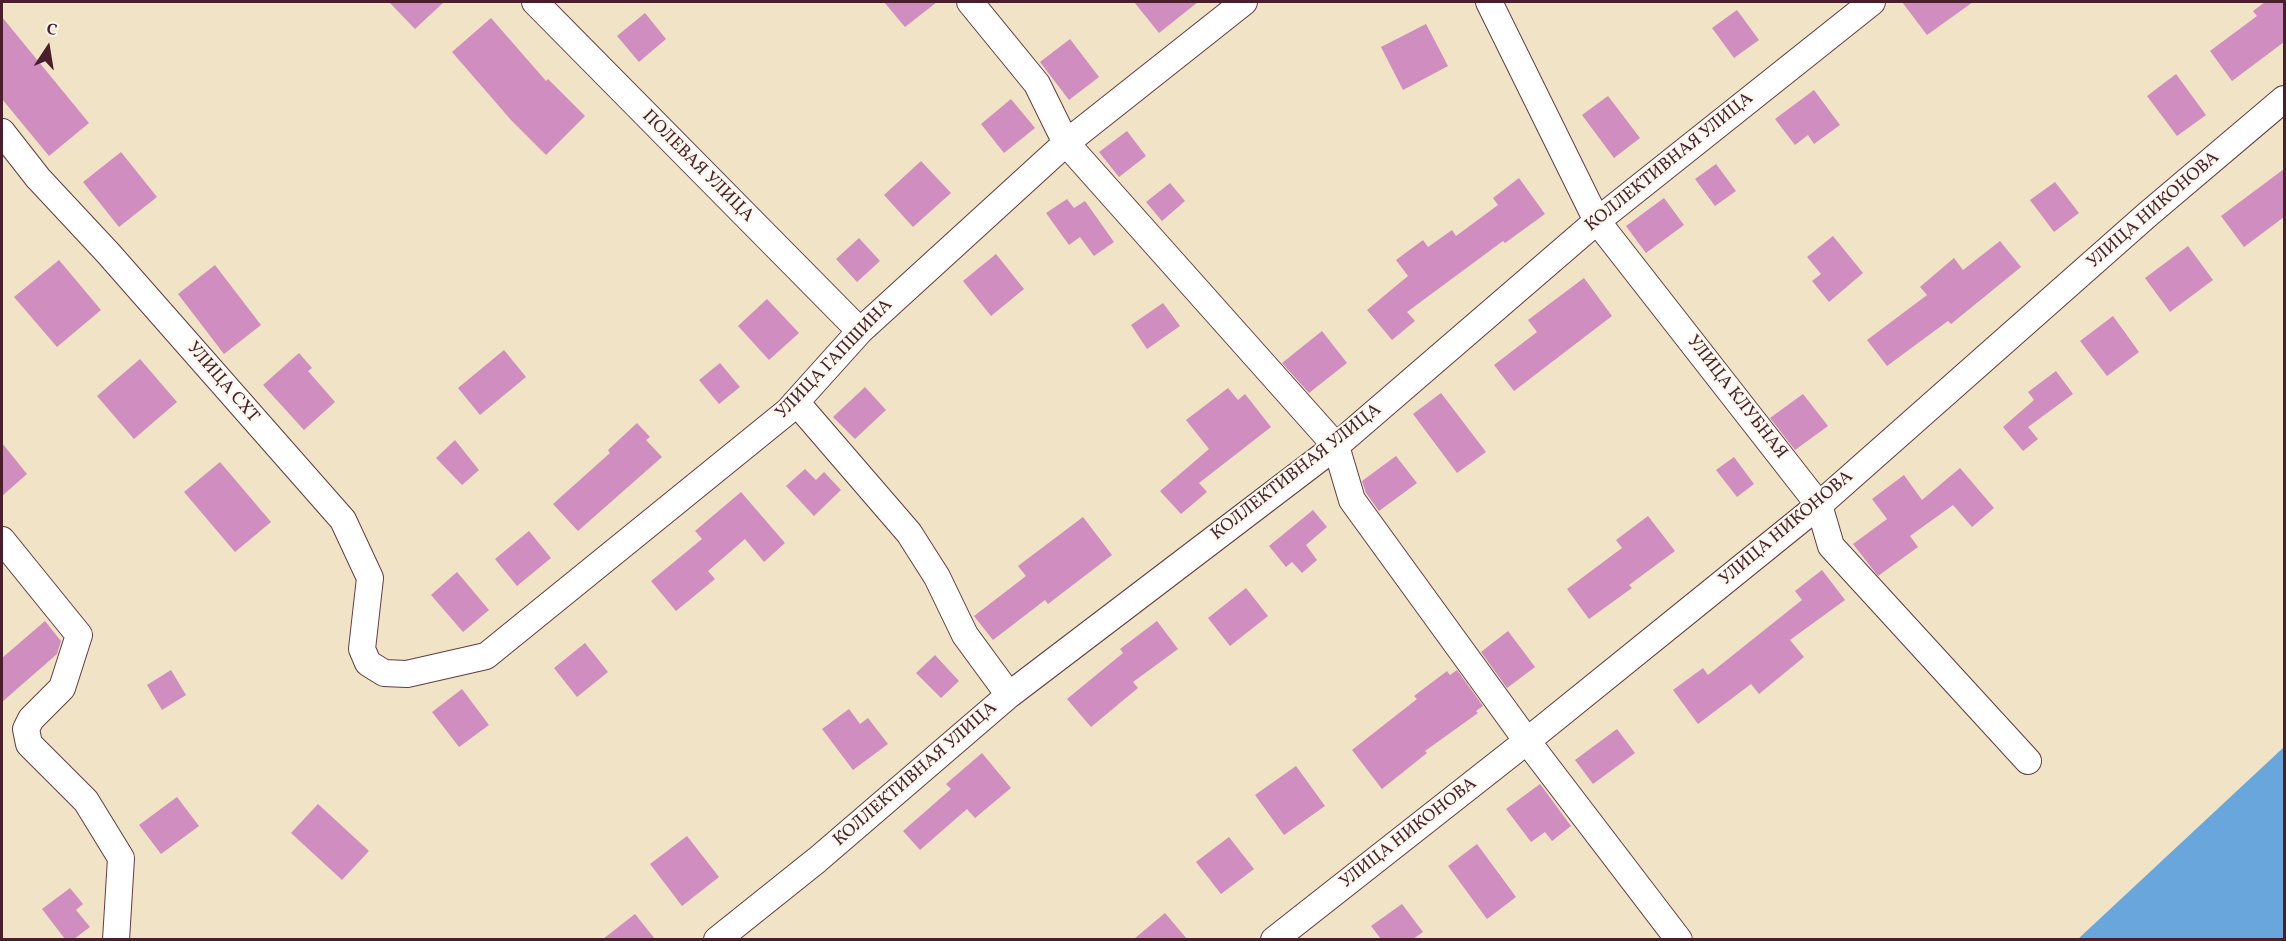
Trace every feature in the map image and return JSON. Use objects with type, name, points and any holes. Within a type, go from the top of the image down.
[{"type":"street","name":"ПОЛЕВАЯ УЛИЦА","points":[[535,2],[860,331]]},
{"type":"street","points":[[970,2],[1037,84],[1066,143],[1336,446],[1352,500],[1527,741],[1679,939]]},
{"type":"street","name":"УЛИЦА ГАПШИНА","points":[[368,663],[384,673],[407,674],[486,656],[788,411],[860,331],[1066,143],[1244,2]]},
{"type":"street","name":"УЛИЦА КЛУБНАЯ","points":[[1489,2],[1597,221],[1819,504],[1831,546],[2028,761]]},
{"type":"street","name":"КОЛЛЕКТИВНАЯ УЛИЦА","points":[[717,939],[823,855],[1009,695],[1336,446],[1597,221],[1872,2]]},
{"type":"street","name":"УЛИЦА НИКОНОВА","points":[[1274,939],[1527,741],[1819,504],[2148,215],[2284,99]]},
{"type":"street","name":"УЛИЦА СХТ","points":[[2,132],[38,178],[108,253],[342,520],[370,578],[362,649],[368,663]]},
{"type":"street","points":[[796,402],[909,534],[937,577],[951,611],[965,635],[1009,695]]},
{"type":"street","points":[[2,540],[80,635],[62,688],[31,719],[26,729],[29,744],[86,801],[121,858],[116,939]]},
{"type":"water","points":[[2284,747],[2284,939],[2078,939]]},
{"type":"building","points":[[389,2],[444,2],[415,29]]},
{"type":"building","points":[[884,2],[937,2],[905,27]]},
{"type":"building","points":[[1134,2],[1198,2],[1159,33]]},
{"type":"building","points":[[1902,2],[1973,2],[1927,35]]},
{"type":"building","points":[[2265,2],[2284,2],[2284,42],[2232,81],[2210,51],[2257,16],[2253,11]]},
{"type":"building","points":[[1737,10],[1759,40],[1734,58],[1712,28]]},
{"type":"building","points":[[645,13],[666,39],[639,62],[617,36]]},
{"type":"building","points":[[2,17],[89,123],[49,156],[2,99]]},
{"type":"building","points":[[491,18],[546,81],[548,79],[585,116],[546,155],[511,120],[452,52]]},
{"type":"building","points":[[1426,24],[1448,66],[1403,90],[1381,47]]},
{"type":"building","points":[[1070,39],[1099,77],[1069,100],[1040,62]]},
{"type":"building","points":[[2176,74],[2206,115],[2177,136],[2147,96]]},
{"type":"building","points":[[1814,90],[1840,125],[1814,144],[1808,135],[1795,145],[1775,119]]},
{"type":"building","points":[[1608,96],[1640,138],[1614,158],[1582,115]]},
{"type":"building","points":[[1011,99],[1035,128],[1004,153],[981,124]]},
{"type":"building","points":[[1127,131],[1146,156],[1119,177],[1099,152]]},
{"type":"building","points":[[121,152],[157,197],[119,227],[83,182]]},
{"type":"building","points":[[921,161],[951,193],[913,227],[884,195]]},
{"type":"building","points":[[1716,164],[1736,191],[1715,206],[1695,179]]},
{"type":"building","points":[[2284,169],[2284,217],[2244,247],[2221,216]]},
{"type":"building","points":[[1519,178],[1545,214],[1505,243],[1503,241],[1407,312],[1415,321],[1392,340],[1367,310],[1408,276],[1396,260],[1423,240],[1428,247],[1452,230],[1456,236],[1498,205],[1493,198]]},
{"type":"building","points":[[2055,182],[2079,213],[2054,232],[2030,200]]},
{"type":"building","points":[[1170,183],[1185,201],[1162,221],[1146,202]]},
{"type":"building","points":[[1664,198],[1684,225],[1646,253],[1626,226]]},
{"type":"building","points":[[1067,199],[1074,208],[1085,201],[1114,242],[1094,256],[1080,237],[1069,245],[1046,213]]},
{"type":"building","points":[[1833,236],[1863,273],[1829,302],[1812,281],[1821,274],[1807,257]]},
{"type":"building","points":[[859,238],[880,261],[857,282],[836,259]]},
{"type":"building","points":[[2000,241],[2021,267],[1951,324],[1948,321],[1887,366],[1867,340],[1927,295],[1920,287],[1954,258],[1963,270]]},
{"type":"building","points":[[2188,246],[2213,280],[2170,312],[2145,278]]},
{"type":"building","points":[[996,254],[1024,289],[991,316],[963,281]]},
{"type":"building","points":[[59,260],[101,310],[57,347],[14,297]]},
{"type":"building","points":[[215,265],[261,325],[224,354],[178,294]]},
{"type":"building","points":[[1584,278],[1612,316],[1514,391],[1494,365],[1537,332],[1528,320]]},
{"type":"building","points":[[767,299],[799,333],[769,360],[738,326]]},
{"type":"building","points":[[1163,303],[1180,326],[1147,349],[1131,325]]},
{"type":"building","points":[[2113,316],[2139,352],[2107,376],[2080,341]]},
{"type":"building","points":[[1322,331],[1347,363],[1309,393],[1282,363]]},
{"type":"building","points":[[504,350],[526,377],[480,415],[458,388]]},
{"type":"building","points":[[299,353],[312,368],[308,371],[335,402],[304,430],[263,385]]},
{"type":"building","points":[[140,359],[177,402],[134,439],[97,396]]},
{"type":"building","points":[[720,363],[740,387],[719,404],[699,380]]},
{"type":"building","points":[[2056,371],[2073,394],[2028,427],[2038,439],[2023,451],[2003,427],[2034,400],[2028,392]]},
{"type":"building","points":[[865,387],[886,410],[855,439],[833,417]]},
{"type":"building","points":[[1228,388],[1238,400],[1245,394],[1271,427],[1199,483],[1207,492],[1181,514],[1160,491],[1209,449],[1186,420]]},
{"type":"building","points":[[1441,393],[1486,452],[1457,473],[1413,414]]},
{"type":"building","points":[[1803,394],[1828,426],[1795,450],[1770,418]]},
{"type":"building","points":[[637,423],[650,437],[646,440],[662,457],[578,531],[553,504],[610,453],[608,450]]},
{"type":"building","points":[[455,440],[479,470],[462,485],[436,458]]},
{"type":"building","points":[[2,443],[27,474],[2,496]]},
{"type":"building","points":[[1396,456],[1417,483],[1379,511],[1366,493],[1362,481]]},
{"type":"building","points":[[1734,457],[1754,484],[1737,497],[1716,470]]},
{"type":"building","points":[[220,462],[271,522],[235,552],[184,492]]},
{"type":"building","points":[[1960,468],[1994,508],[1972,527],[1953,505],[1910,536],[1918,547],[1878,576],[1853,544],[1887,519],[1872,499],[1904,475],[1922,500]]},
{"type":"building","points":[[805,469],[816,480],[824,472],[841,490],[814,516],[786,486]]},
{"type":"building","points":[[741,492],[785,543],[764,562],[745,539],[708,571],[715,579],[676,611],[651,581],[702,539],[695,531]]},
{"type":"building","points":[[1313,510],[1327,527],[1306,545],[1317,560],[1302,573],[1292,562],[1286,567],[1269,546]]},
{"type":"building","points":[[1648,516],[1675,551],[1629,585],[1632,588],[1589,619],[1567,589],[1622,548],[1616,540]]},
{"type":"building","points":[[1083,517],[1112,555],[1048,604],[1045,600],[993,640],[974,616],[1026,576],[1018,566]]},
{"type":"building","points":[[529,531],[551,558],[517,586],[495,559]]},
{"type":"building","points":[[1822,570],[1845,600],[1790,640],[1804,657],[1759,694],[1751,684],[1698,724],[1673,690],[1703,668],[1708,675],[1802,600],[1795,591]]},
{"type":"building","points":[[457,572],[489,610],[463,632],[431,595]]},
{"type":"building","points":[[1246,588],[1268,616],[1230,646],[1208,618]]},
{"type":"building","points":[[45,621],[61,641],[57,654],[2,702],[2,658]]},
{"type":"building","points":[[1157,621],[1178,649],[1133,682],[1138,688],[1091,727],[1067,699],[1123,653],[1120,649]]},
{"type":"building","points":[[1508,631],[1535,667],[1507,688],[1481,652]]},
{"type":"building","points":[[585,643],[608,672],[577,697],[554,668]]},
{"type":"building","points":[[935,655],[959,681],[941,698],[916,673]]},
{"type":"building","points":[[171,670],[186,695],[162,710],[147,685]]},
{"type":"building","points":[[1457,670],[1483,706],[1476,711],[1478,713],[1425,751],[1427,753],[1382,789],[1352,750],[1417,699],[1414,696],[1447,671],[1450,675]]},
{"type":"building","points":[[462,689],[489,725],[459,747],[432,712]]},
{"type":"building","points":[[849,709],[860,724],[868,718],[888,744],[853,770],[822,729]]},
{"type":"building","points":[[1617,729],[1635,753],[1593,784],[1575,760]]},
{"type":"building","points":[[982,753],[1011,788],[975,818],[967,809],[920,850],[903,831],[951,789],[946,784]]},
{"type":"building","points":[[1296,766],[1325,806],[1284,835],[1255,795]]},
{"type":"building","points":[[1540,784],[1571,826],[1552,841],[1545,832],[1531,842],[1506,809]]},
{"type":"building","points":[[177,797],[199,826],[161,854],[139,825]]},
{"type":"building","points":[[318,804],[369,851],[342,880],[291,833]]},
{"type":"building","points":[[687,836],[719,877],[682,906],[650,864]]},
{"type":"building","points":[[1229,837],[1254,869],[1221,894],[1196,862]]},
{"type":"building","points":[[1477,844],[1516,897],[1487,919],[1448,866]]},
{"type":"building","points":[[70,888],[83,904],[76,910],[90,927],[74,939],[65,939],[42,909]]},
{"type":"building","points":[[1402,904],[1423,932],[1413,939],[1381,939],[1371,926]]},
{"type":"building","points":[[1165,913],[1187,939],[1134,939]]},
{"type":"building","points":[[635,914],[655,939],[603,939]]}]
